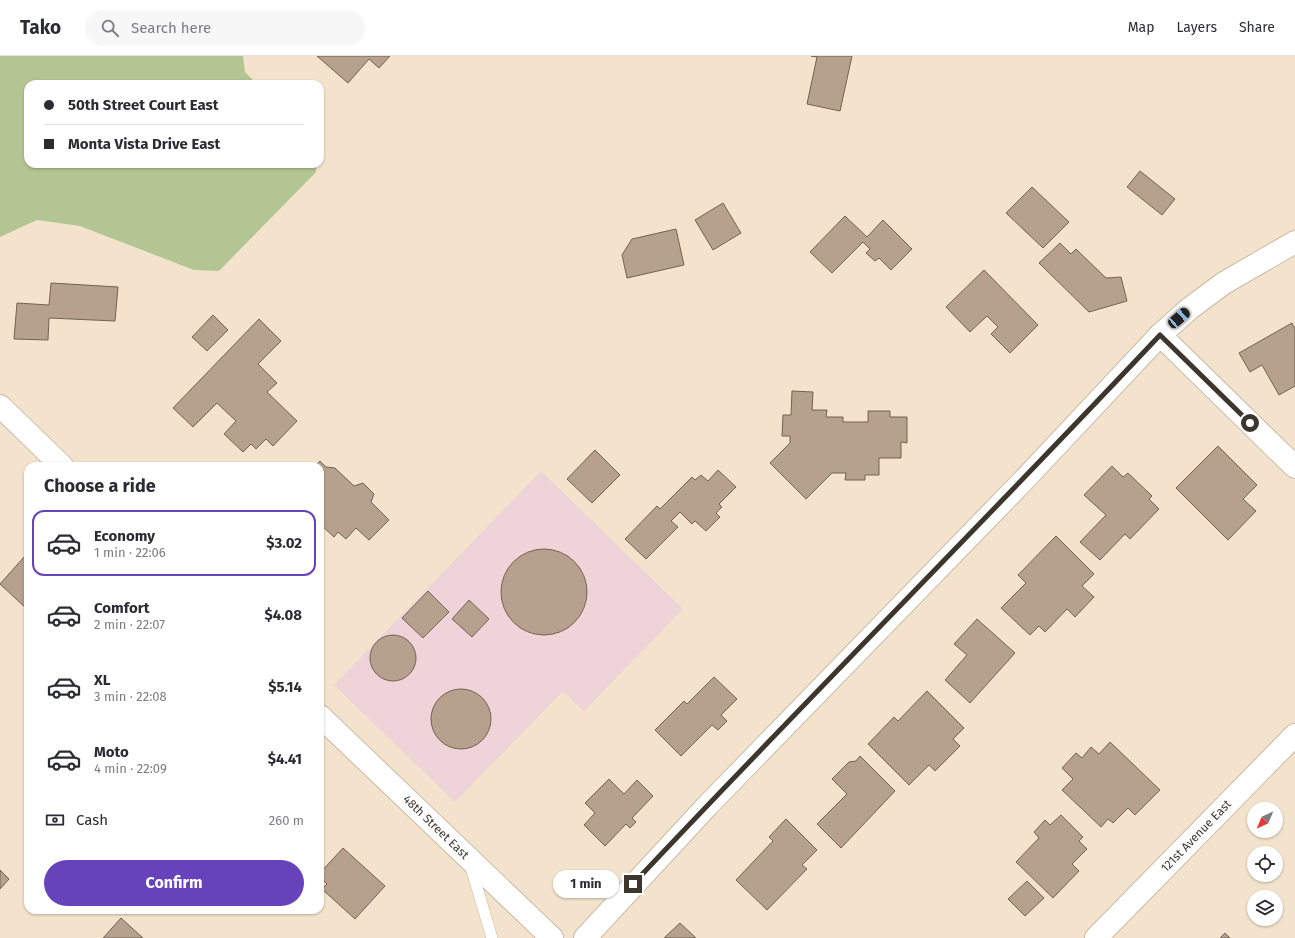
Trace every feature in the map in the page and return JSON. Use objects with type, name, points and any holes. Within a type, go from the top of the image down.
[{"type":"street","points":[[585,938],[707,806],[1023,481],[1160,335],[1189,310],[1224,284],[1295,242]]},
{"type":"street","points":[[1160,335],[1295,467]]},
{"type":"street","points":[[0,406],[58,462]]},
{"type":"street","name":"48th Street East","points":[[324,720],[552,938]]},
{"type":"street","name":"121st Avenue East","points":[[1096,938],[1295,734]]},
{"type":"lane","points":[[468,858],[492,938]]},
{"type":"shaded area","points":[[541,471],[683,609],[584,711],[563,691],[455,802],[334,685]]},
{"type":"green space","points":[[0,56],[243,56],[245,72],[253,80],[24,80],[24,168],[316,168],[316,172],[219,271],[194,270],[80,226],[37,220],[0,237]]},
{"type":"building","points":[[317,56],[390,56],[379,68],[369,59],[348,83]]},
{"type":"building","points":[[811,56],[852,56],[840,111],[807,104],[817,57]]},
{"type":"building","points":[[1140,171],[1175,199],[1162,215],[1127,187]]},
{"type":"building","points":[[1032,187],[1069,222],[1043,248],[1006,213]]},
{"type":"building","points":[[723,203],[741,233],[713,250],[695,220]]},
{"type":"building","points":[[845,216],[867,237],[883,220],[912,249],[891,270],[879,258],[875,261],[866,253],[870,249],[863,242],[832,273],[810,252]]},
{"type":"building","points":[[676,229],[684,265],[627,278],[622,255],[632,239]]},
{"type":"building","points":[[1060,243],[1071,254],[1076,249],[1106,278],[1121,277],[1127,301],[1089,312],[1039,263]]},
{"type":"building","points":[[984,270],[1038,325],[1010,353],[991,334],[998,327],[987,316],[970,332],[946,307]]},
{"type":"building","points":[[51,283],[118,287],[115,321],[49,318],[48,340],[14,339],[17,303],[49,305]]},
{"type":"building","points":[[213,315],[228,330],[207,351],[192,337]]},
{"type":"building","points":[[259,319],[281,341],[258,364],[277,383],[267,392],[297,421],[273,446],[266,439],[256,449],[251,444],[243,452],[224,434],[236,421],[217,403],[193,427],[173,408]]},
{"type":"building","points":[[1292,323],[1295,329],[1295,386],[1279,395],[1262,365],[1250,372],[1239,353]]},
{"type":"building","points":[[792,391],[813,392],[812,410],[827,410],[826,417],[843,417],[843,422],[868,422],[868,411],[890,411],[890,417],[907,417],[907,443],[901,442],[901,458],[879,458],[879,475],[865,475],[865,480],[845,480],[846,473],[832,473],[806,499],[770,463],[790,443],[790,436],[782,436],[783,415],[791,415]]},
{"type":"building","points":[[1218,446],[1257,485],[1243,499],[1256,511],[1228,540],[1176,488]]},
{"type":"building","points":[[595,450],[620,475],[592,503],[567,479]]},
{"type":"building","points":[[324,465],[326,467],[335,468],[354,486],[363,483],[374,494],[371,502],[389,520],[369,540],[356,528],[346,539],[338,532],[334,537],[324,528]]},
{"type":"building","points":[[1112,466],[1123,477],[1128,473],[1152,496],[1149,499],[1159,509],[1130,539],[1125,534],[1100,560],[1080,542],[1106,515],[1084,495]]},
{"type":"building","points":[[718,470],[736,487],[719,504],[722,507],[716,513],[720,517],[706,531],[695,521],[692,524],[680,512],[671,521],[678,527],[646,559],[625,539],[657,506],[660,509],[692,477],[695,480],[701,475],[708,481]]},
{"type":"building","points":[[1056,536],[1094,574],[1082,586],[1094,597],[1075,617],[1067,609],[1045,632],[1039,626],[1030,635],[1001,608],[1026,583],[1018,575]]},
{"type":"building","points":[[544,549],[560,553],[574,562],[583,576],[587,592],[583,608],[574,622],[560,631],[544,635],[528,631],[514,622],[505,608],[501,592],[505,576],[514,562],[528,553]]},
{"type":"building","points":[[24,557],[24,606],[0,584]]},
{"type":"building","points":[[428,591],[449,612],[423,638],[402,618]]},
{"type":"building","points":[[469,600],[489,619],[472,637],[452,619]]},
{"type":"building","points":[[977,619],[1015,653],[970,703],[945,680],[967,655],[954,644]]},
{"type":"building","points":[[398,635],[402,636],[412,645],[415,649],[415,667],[406,677],[398,681],[388,681],[380,677],[371,667],[370,653],[374,645],[384,636]]},
{"type":"building","points":[[714,677],[737,699],[721,715],[727,721],[718,730],[712,725],[681,756],[655,730],[684,701],[687,704]]},
{"type":"building","points":[[461,689],[478,694],[486,702],[491,719],[486,736],[478,744],[461,749],[444,744],[436,736],[431,719],[436,702],[444,694]]},
{"type":"building","points":[[927,691],[964,728],[953,739],[960,746],[935,771],[929,765],[909,785],[868,744],[894,717],[898,721]]},
{"type":"building","points":[[1110,742],[1160,790],[1135,815],[1128,808],[1113,823],[1108,819],[1101,827],[1062,790],[1073,779],[1062,768],[1076,753],[1082,758],[1091,747],[1099,754]]},
{"type":"building","points":[[860,756],[895,791],[841,848],[817,824],[847,794],[832,779],[849,762],[856,761]]},
{"type":"building","points":[[609,779],[624,794],[637,780],[653,796],[632,818],[636,822],[630,828],[626,824],[605,846],[584,825],[595,813],[585,803]]},
{"type":"building","points":[[1061,815],[1083,837],[1079,841],[1087,849],[1072,864],[1079,871],[1053,898],[1016,862],[1039,838],[1034,832],[1045,820],[1050,825]]},
{"type":"building","points":[[786,819],[817,850],[802,865],[807,869],[767,910],[736,880],[773,841],[769,837]]},
{"type":"building","points":[[343,848],[385,886],[355,919],[324,891],[324,887],[327,884],[324,881],[324,869]]},
{"type":"building","points":[[0,870],[9,879],[0,889]]},
{"type":"building","points":[[1027,881],[1044,898],[1025,916],[1008,899]]},
{"type":"building","points":[[121,918],[143,938],[103,938]]},
{"type":"building","points":[[680,923],[696,938],[664,938]]},
{"type":"building","points":[[1225,933],[1230,938],[1220,938]]},
{"type":"route","points":[[633,884],[1023,481],[1160,335],[1250,423]]}]
